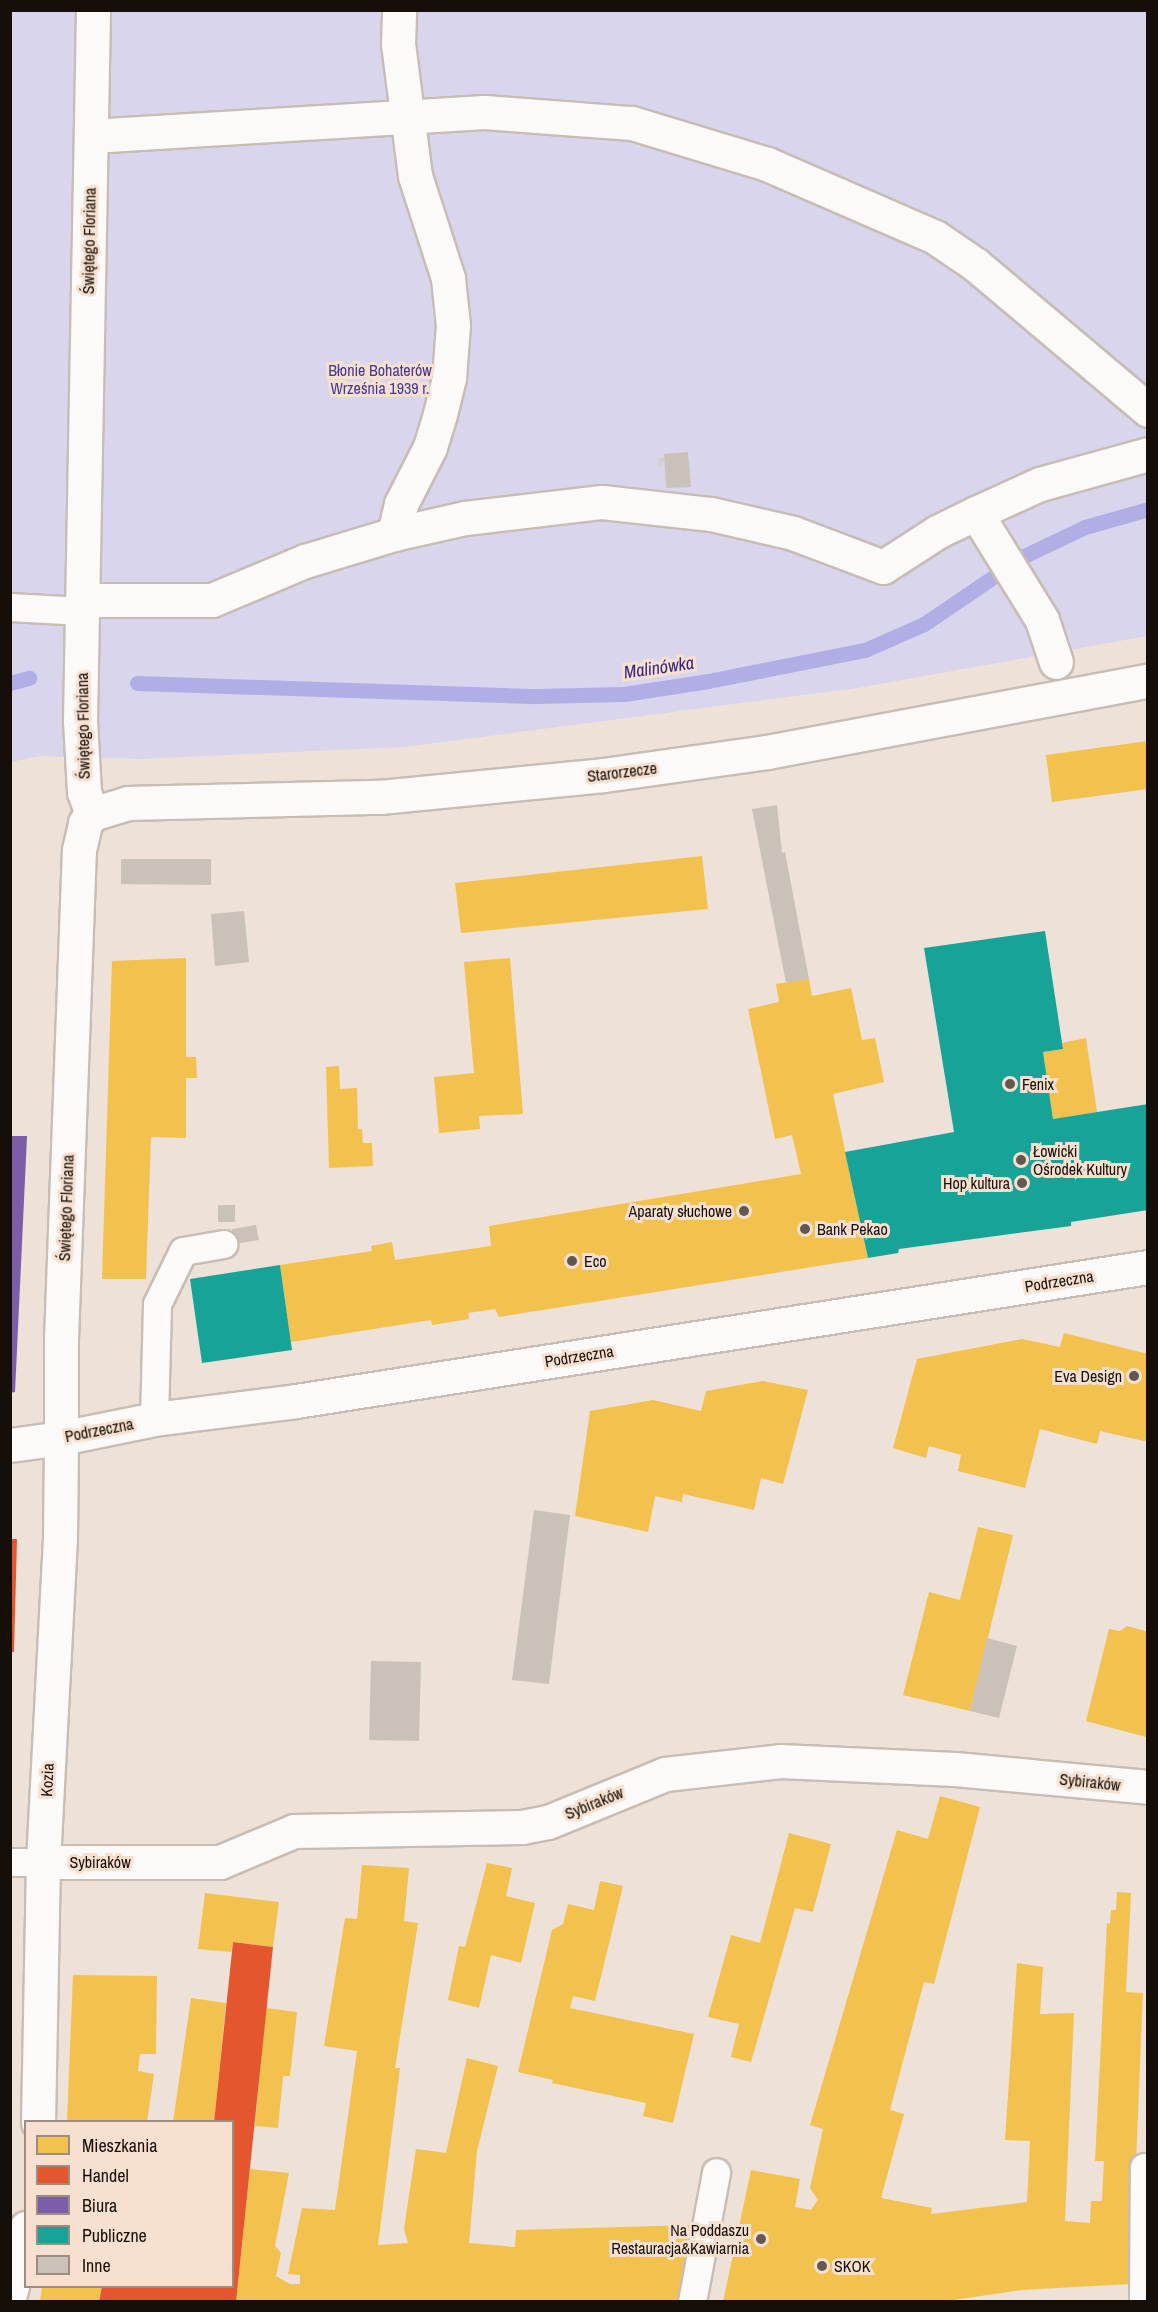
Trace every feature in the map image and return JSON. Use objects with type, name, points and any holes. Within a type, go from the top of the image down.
[{"type":"street","name":"Świętego Floriana","points":[[61,1438],[61,1339],[80,850],[85,823],[92,814],[84,792],[80,721],[93,10]]},
{"type":"street","points":[[394,534],[400,504],[430,447],[440,414],[449,378],[453,325],[448,278],[436,233],[420,197],[398,44],[399,10]]},
{"type":"street","points":[[91,136],[484,112],[632,123],[787,172],[935,237],[976,265],[1148,410]]},
{"type":"street","points":[[82,605],[212,600],[305,561],[394,534],[476,517],[602,502],[711,514],[793,533],[883,567],[937,532],[1040,484],[1148,454]]},
{"type":"street","points":[[976,513],[1042,620],[1056,662]]},
{"type":"street","name":"Starorzecze","points":[[92,814],[127,803],[380,797],[603,775],[767,752],[1148,681]]},
{"type":"street","name":"Podrzeczna","points":[[10,1445],[61,1438],[154,1419],[296,1401],[1148,1267]]},
{"type":"street","name":"Kozia","points":[[38,2120],[43,1862],[60,1538],[61,1438]]},
{"type":"street","name":"Sybiraków","points":[[43,1862],[220,1862],[294,1831],[522,1827],[548,1822],[665,1774],[780,1761],[955,1769],[1148,1787]]},
{"type":"street","points":[[10,2294],[24,2236]]},
{"type":"lane","points":[[10,608],[82,605]]},
{"type":"lane","points":[[154,1419],[157,1304],[183,1251],[223,1244]]},
{"type":"lane","points":[[10,1862],[43,1862]]},
{"type":"lane","points":[[1143,2301],[1144,2167]]},
{"type":"lane","points":[[692,2301],[716,2172]]},
{"type":"green space","name":"Błonie Bohaterów Września 1939 r.","points":[[11,11],[1147,11],[1147,636],[857,688],[404,747],[140,759],[41,756],[11,762]]},
{"type":"building: Mieszkania","points":[[1148,741],[1148,789],[1052,802],[1046,755]]},
{"type":"building: Mieszkania","points":[[702,856],[708,909],[461,933],[455,883]]},
{"type":"building: Mieszkania","points":[[186,958],[186,1057],[196,1057],[197,1078],[186,1078],[186,1138],[151,1137],[146,1279],[102,1279],[112,961]]},
{"type":"building: Mieszkania","points":[[510,958],[523,1114],[479,1116],[480,1129],[439,1133],[434,1077],[474,1073],[464,962]]},
{"type":"building: Mieszkania","points":[[809,979],[812,996],[851,988],[862,1040],[875,1038],[884,1082],[833,1094],[868,1258],[499,1317],[495,1309],[468,1313],[469,1319],[432,1325],[431,1320],[291,1342],[280,1265],[372,1251],[371,1246],[392,1242],[395,1260],[491,1246],[489,1226],[801,1174],[792,1135],[775,1139],[748,1009],[779,1002],[776,984]]},
{"type":"building: Mieszkania","points":[[1086,1038],[1097,1112],[1053,1119],[1043,1052],[1063,1049],[1062,1043]]},
{"type":"building: Mieszkania","points":[[339,1066],[340,1089],[357,1088],[358,1129],[362,1129],[363,1143],[372,1143],[373,1166],[329,1168],[326,1067]]},
{"type":"building: Mieszkania","points":[[1064,1333],[1148,1354],[1148,1442],[1100,1431],[1097,1444],[1040,1429],[1025,1488],[958,1471],[961,1455],[929,1446],[926,1458],[893,1448],[917,1359],[1022,1339],[1060,1347]]},
{"type":"building: Mieszkania","points":[[763,1381],[808,1390],[783,1484],[761,1478],[754,1510],[683,1494],[682,1502],[655,1496],[648,1532],[575,1516],[590,1411],[653,1400],[701,1411],[706,1391]]},
{"type":"building: Mieszkania","points":[[978,1527],[1013,1535],[970,1711],[903,1695],[929,1592],[960,1600]]},
{"type":"building: Mieszkania","points":[[1127,1626],[1148,1632],[1146,1737],[1086,1721],[1109,1629],[1120,1631]]},
{"type":"building: Mieszkania","points":[[940,1796],[980,1807],[934,1984],[924,1982],[890,2110],[904,2114],[881,2198],[932,2208],[931,2214],[1027,2202],[1030,2141],[1005,2140],[1017,1963],[1043,1967],[1040,2014],[1074,2013],[1065,2221],[1090,2223],[1091,2201],[1102,2201],[1104,2161],[1095,2161],[1107,1923],[1110,1924],[1111,1910],[1116,1910],[1117,1892],[1131,1893],[1126,1992],[1143,1993],[1131,2284],[1021,2290],[940,2302],[723,2302],[751,2170],[800,2179],[795,2207],[811,2210],[818,2200],[810,2188],[823,2129],[810,2125],[897,1830],[928,1839]]},
{"type":"building: Mieszkania","points":[[789,1833],[831,1844],[813,1912],[795,1908],[751,2062],[731,2057],[739,2024],[708,2017],[731,1935],[760,1943]]},
{"type":"building: Mieszkania","points":[[487,1863],[512,1868],[506,1896],[535,1903],[521,1963],[491,1955],[479,2008],[448,2000],[459,1946],[465,1947]]},
{"type":"building: Mieszkania","points":[[362,1865],[409,1868],[404,1921],[418,1923],[395,2068],[400,2068],[378,2245],[408,2243],[404,2229],[416,2149],[446,2153],[467,2058],[498,2066],[477,2151],[469,2243],[515,2247],[516,2230],[693,2225],[680,2302],[236,2302],[250,2169],[289,2173],[275,2246],[281,2253],[276,2276],[290,2284],[300,2284],[300,2275],[288,2274],[302,2208],[335,2210],[357,2051],[324,2046],[345,1918],[357,1919]]},
{"type":"building: Mieszkania","points":[[600,1881],[623,1886],[595,2001],[573,1996],[570,2008],[694,2034],[673,2123],[643,2116],[646,2103],[552,2083],[553,2080],[518,2072],[552,1930],[563,1924],[568,1904],[594,1910]]},
{"type":"building: Mieszkania","points":[[205,1893],[279,1902],[273,1947],[233,1942],[231,1952],[198,1949]]},
{"type":"building: Mieszkania","points":[[73,1975],[157,1976],[156,2054],[140,2054],[138,2071],[154,2074],[147,2120],[67,2120]]},
{"type":"building: Mieszkania","points":[[191,1998],[226,2003],[214,2120],[173,2120]]},
{"type":"building: Mieszkania","points":[[266,2008],[297,2012],[290,2076],[283,2076],[278,2128],[255,2126]]},
{"type":"building: Mieszkania","points":[[42,2288],[102,2288],[99,2302],[40,2302]]},
{"type":"building: Handel","points":[[10,1539],[17,1539],[14,1652],[10,1652]]},
{"type":"building: Handel","points":[[233,1942],[273,1947],[236,2302],[99,2302],[102,2288],[234,2288],[234,2120],[214,2120]]},
{"type":"building: Biura","points":[[10,1136],[27,1136],[15,1392],[10,1393]]},
{"type":"building: Publiczne","points":[[1045,931],[1063,1049],[1043,1052],[1053,1119],[1148,1104],[1148,1210],[1071,1222],[1071,1226],[899,1249],[898,1253],[868,1258],[845,1152],[954,1132],[924,948]]},
{"type":"building: Publiczne","points":[[280,1265],[292,1350],[202,1363],[190,1279]]},
{"type":"building: Inne","points":[[688,452],[691,487],[666,488],[664,454]]},
{"type":"building: Inne","points":[[777,805],[782,853],[785,852],[809,979],[786,983],[752,809]]},
{"type":"building: Inne","points":[[121,859],[211,859],[211,885],[121,884]]},
{"type":"building: Inne","points":[[244,911],[249,962],[215,966],[211,914]]},
{"type":"building: Inne","points":[[218,1205],[235,1205],[235,1222],[218,1222]]},
{"type":"building: Inne","points":[[256,1225],[259,1240],[235,1244],[232,1229]]},
{"type":"building: Inne","points":[[534,1510],[570,1515],[549,1684],[512,1680]]},
{"type":"building: Inne","points":[[987,1638],[1017,1646],[999,1718],[970,1711]]},
{"type":"building: Inne","points":[[371,1661],[421,1662],[419,1741],[369,1740]]},
{"type":"waterway","name":"Malinówka","points":[[137,683],[537,696],[624,694],[708,681],[865,650],[924,624],[1024,556],[1085,527],[1148,509]]},
{"type":"waterway","name":"Malinówka","points":[[10,683],[29,678]]},
{"type":"place","name":"Fenix","points":[[1010,1084]]},
{"type":"place","name":"Łowicki Ośrodek Kultury","points":[[1021,1160]]},
{"type":"place","name":"Hop kultura","points":[[1022,1183]]},
{"type":"place","name":"Aparaty słuchowe","points":[[744,1211]]},
{"type":"place","name":"Bank Pekao","points":[[805,1229]]},
{"type":"place","name":"Eco","points":[[572,1261]]},
{"type":"place","name":"Eva Design","points":[[1134,1376]]},
{"type":"place","name":"Na Poddaszu Restauracja&Kawiarnia","points":[[761,2239]]},
{"type":"place","name":"SKOK","points":[[822,2266]]}]
